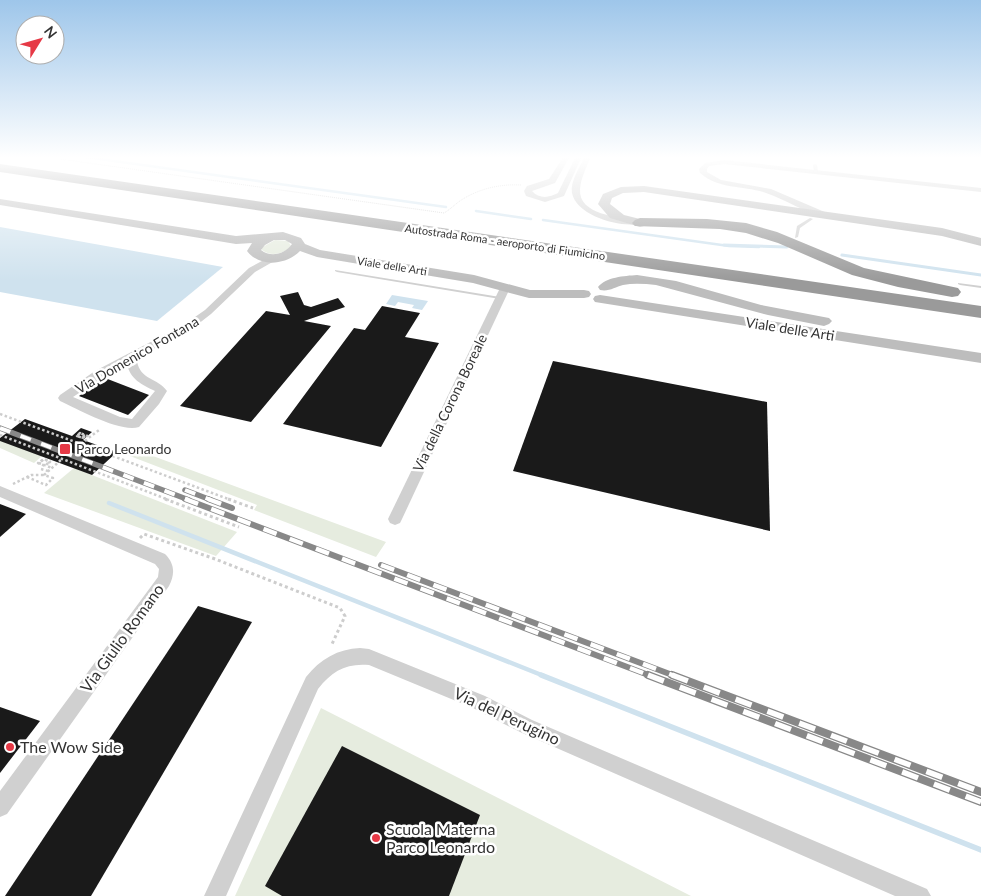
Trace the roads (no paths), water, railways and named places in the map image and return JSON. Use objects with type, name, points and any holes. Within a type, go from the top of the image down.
[{"type":"highway","name":"Autostrada Roma - aeroporto di Fiumicino","points":[[203,198],[981,312]]},
{"type":"highway","name":"Autostrada Roma - aeroporto di Fiumicino","points":[[263,198],[981,301]]},
{"type":"highway","points":[[640,223],[708,222],[743,227],[777,236],[836,263],[873,276],[981,296]]},
{"type":"street","points":[[540,198],[552,198]]},
{"type":"street","points":[[578,198],[580,202],[593,212],[606,218],[640,223]]},
{"type":"street","points":[[606,198],[604,204],[610,212],[623,219],[640,223]]},
{"type":"street","points":[[699,198],[956,234],[981,242]]},
{"type":"street","points":[[781,198],[828,216]]},
{"type":"street","points":[[0,202],[236,240],[256,252],[273,258],[288,255],[295,250],[298,244]]},
{"type":"street","name":"Viale delle Arti","points":[[236,240],[291,237],[298,244],[317,253]]},
{"type":"street","points":[[256,252],[258,244],[270,238]]},
{"type":"street","name":"Via Domenico Fontana","points":[[252,270],[256,252]]},
{"type":"street","name":"Viale delle Arti","points":[[288,255],[317,253],[474,280],[503,293],[542,295],[584,294],[584,289],[589,285],[602,293],[981,358]]},
{"type":"street","name":"Via Domenico Fontana","points":[[136,376],[159,388],[161,391],[135,424],[118,421],[64,398],[100,374],[190,326],[208,312],[252,270],[273,258]]},
{"type":"street","points":[[602,293],[624,280],[656,282],[780,313],[981,347]]},
{"type":"street","name":"Via della Corona Boreale","points":[[395,518],[503,293]]},
{"type":"street","points":[[136,376],[132,367],[132,361],[137,355]]},
{"type":"street","points":[[100,374],[122,370],[136,376]]},
{"type":"street","name":"Via Giulio Romano","points":[[0,806],[164,581],[166,569],[162,560],[2,492]]},
{"type":"street","name":"Via del Perugino","points":[[215,896],[312,683],[330,665],[354,656],[369,657],[479,702],[526,726],[920,896]]},
{"type":"lane","points":[[796,237],[798,227],[811,219]]},
{"type":"lane","points":[[348,258],[337,271],[464,292],[503,293]]},
{"type":"lane","points":[[464,292],[474,280]]},
{"type":"lane","points":[[960,284],[981,287]]},
{"type":"water","points":[[0,227],[223,267],[157,321],[0,292]]},
{"type":"water","points":[[392,295],[428,301],[422,310],[412,308],[414,305],[398,302],[395,306],[386,304]]},
{"type":"waterway","points":[[380,198],[446,207]]},
{"type":"waterway","points":[[476,211],[531,219]]},
{"type":"waterway","points":[[543,220],[729,246],[759,247]]},
{"type":"waterway","points":[[724,245],[787,247]]},
{"type":"waterway","points":[[842,255],[981,275]]},
{"type":"waterway","points":[[109,503],[544,676]]},
{"type":"waterway","points":[[541,675],[981,850]]},
{"type":"railway","points":[[0,428],[189,500]]},
{"type":"railway","points":[[185,490],[211,500]]},
{"type":"railway","points":[[185,499],[651,676]]},
{"type":"railway","points":[[208,499],[232,508]]},
{"type":"railway","points":[[381,565],[675,676]]},
{"type":"railway","points":[[648,675],[981,802]]},
{"type":"railway","points":[[672,675],[981,792]]},
{"type":"place","name":"Parco Leonardo","points":[[65,449]]},
{"type":"place","name":"The Wow Side","points":[[10,747]]},
{"type":"place","name":"Scuola Materna Parco Leonardo","points":[[376,838]]}]
